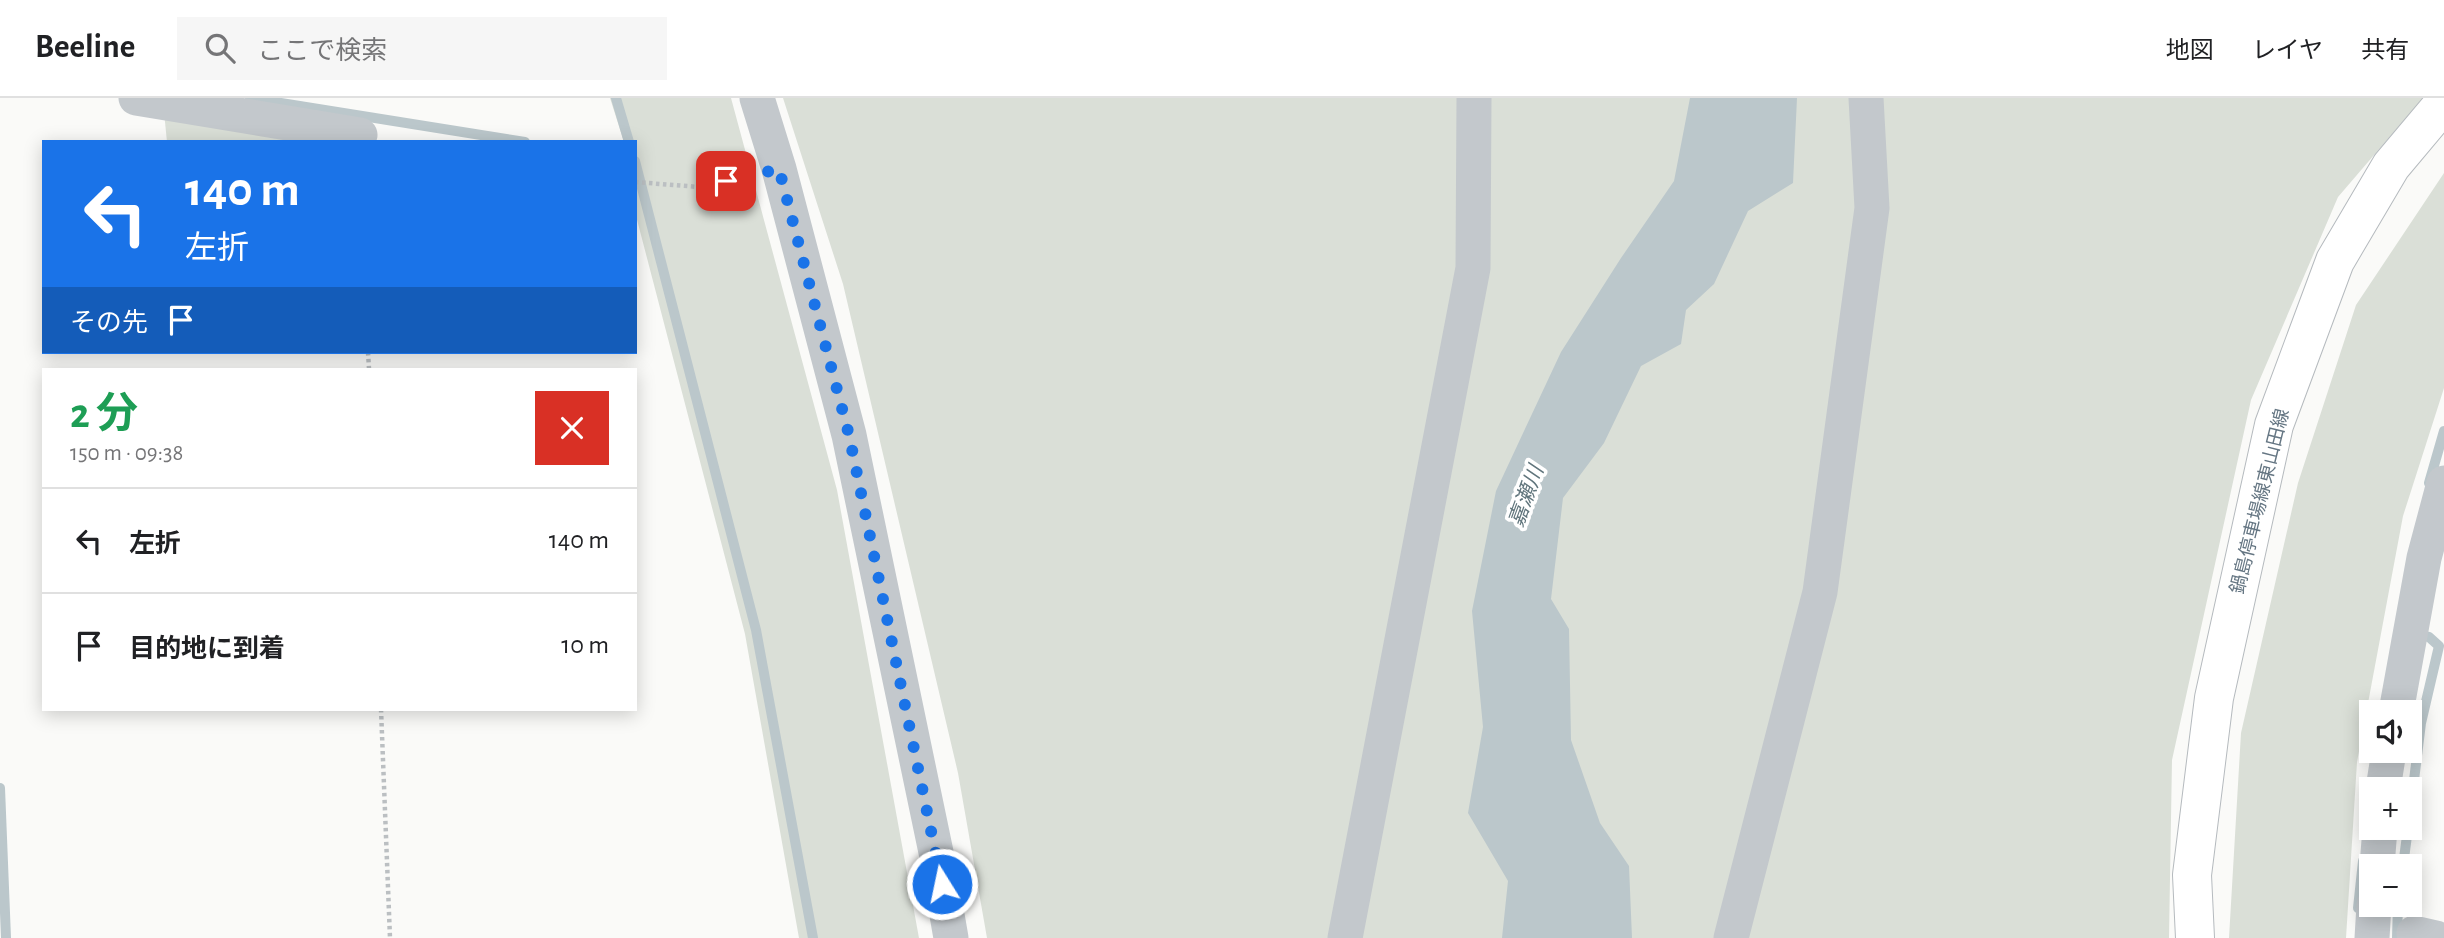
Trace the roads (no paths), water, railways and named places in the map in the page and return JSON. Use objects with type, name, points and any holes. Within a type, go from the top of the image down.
[{"type":"main road","name":"鍋島停車場線東山田線","points":[[2195,938],[2192,875],[2214,698],[2274,425],[2335,261],[2391,166],[2444,103]]},
{"type":"street","points":[[136,98],[360,135]]},
{"type":"street","points":[[757,98],[779,169],[849,435],[937,857],[951,938]]},
{"type":"street","points":[[1345,938],[1473,268],[1474,98]]},
{"type":"street","points":[[1731,938],[1820,592],[1872,208],[1866,98]]},
{"type":"street","points":[[2398,700],[2409,635],[2434,561],[2444,484]]},
{"type":"street","points":[[2372,938],[2373,917]]},
{"type":"water","name":"嘉瀬川","points":[[1690,98],[1797,98],[1793,183],[1748,211],[1714,284],[1686,310],[1681,344],[1641,366],[1604,443],[1563,498],[1551,599],[1569,629],[1571,740],[1600,823],[1629,866],[1632,938],[1502,938],[1508,881],[1468,813],[1483,727],[1472,611],[1496,491],[1561,352],[1674,181]]},
{"type":"waterway","points":[[250,98],[512,140]]},
{"type":"waterway","points":[[616,98],[628,140]]},
{"type":"waterway","points":[[637,169],[756,630],[813,938]]},
{"type":"waterway","points":[[2429,483],[2444,431]]},
{"type":"waterway","points":[[2414,634],[2429,637],[2439,646],[2421,723],[2414,777]]},
{"type":"waterway","points":[[0,788],[6,938]]},
{"type":"waterway","points":[[2405,854],[2406,840]]},
{"type":"waterway","points":[[2358,908],[2359,899]]},
{"type":"waterway","points":[[2397,938],[2398,917]]}]
